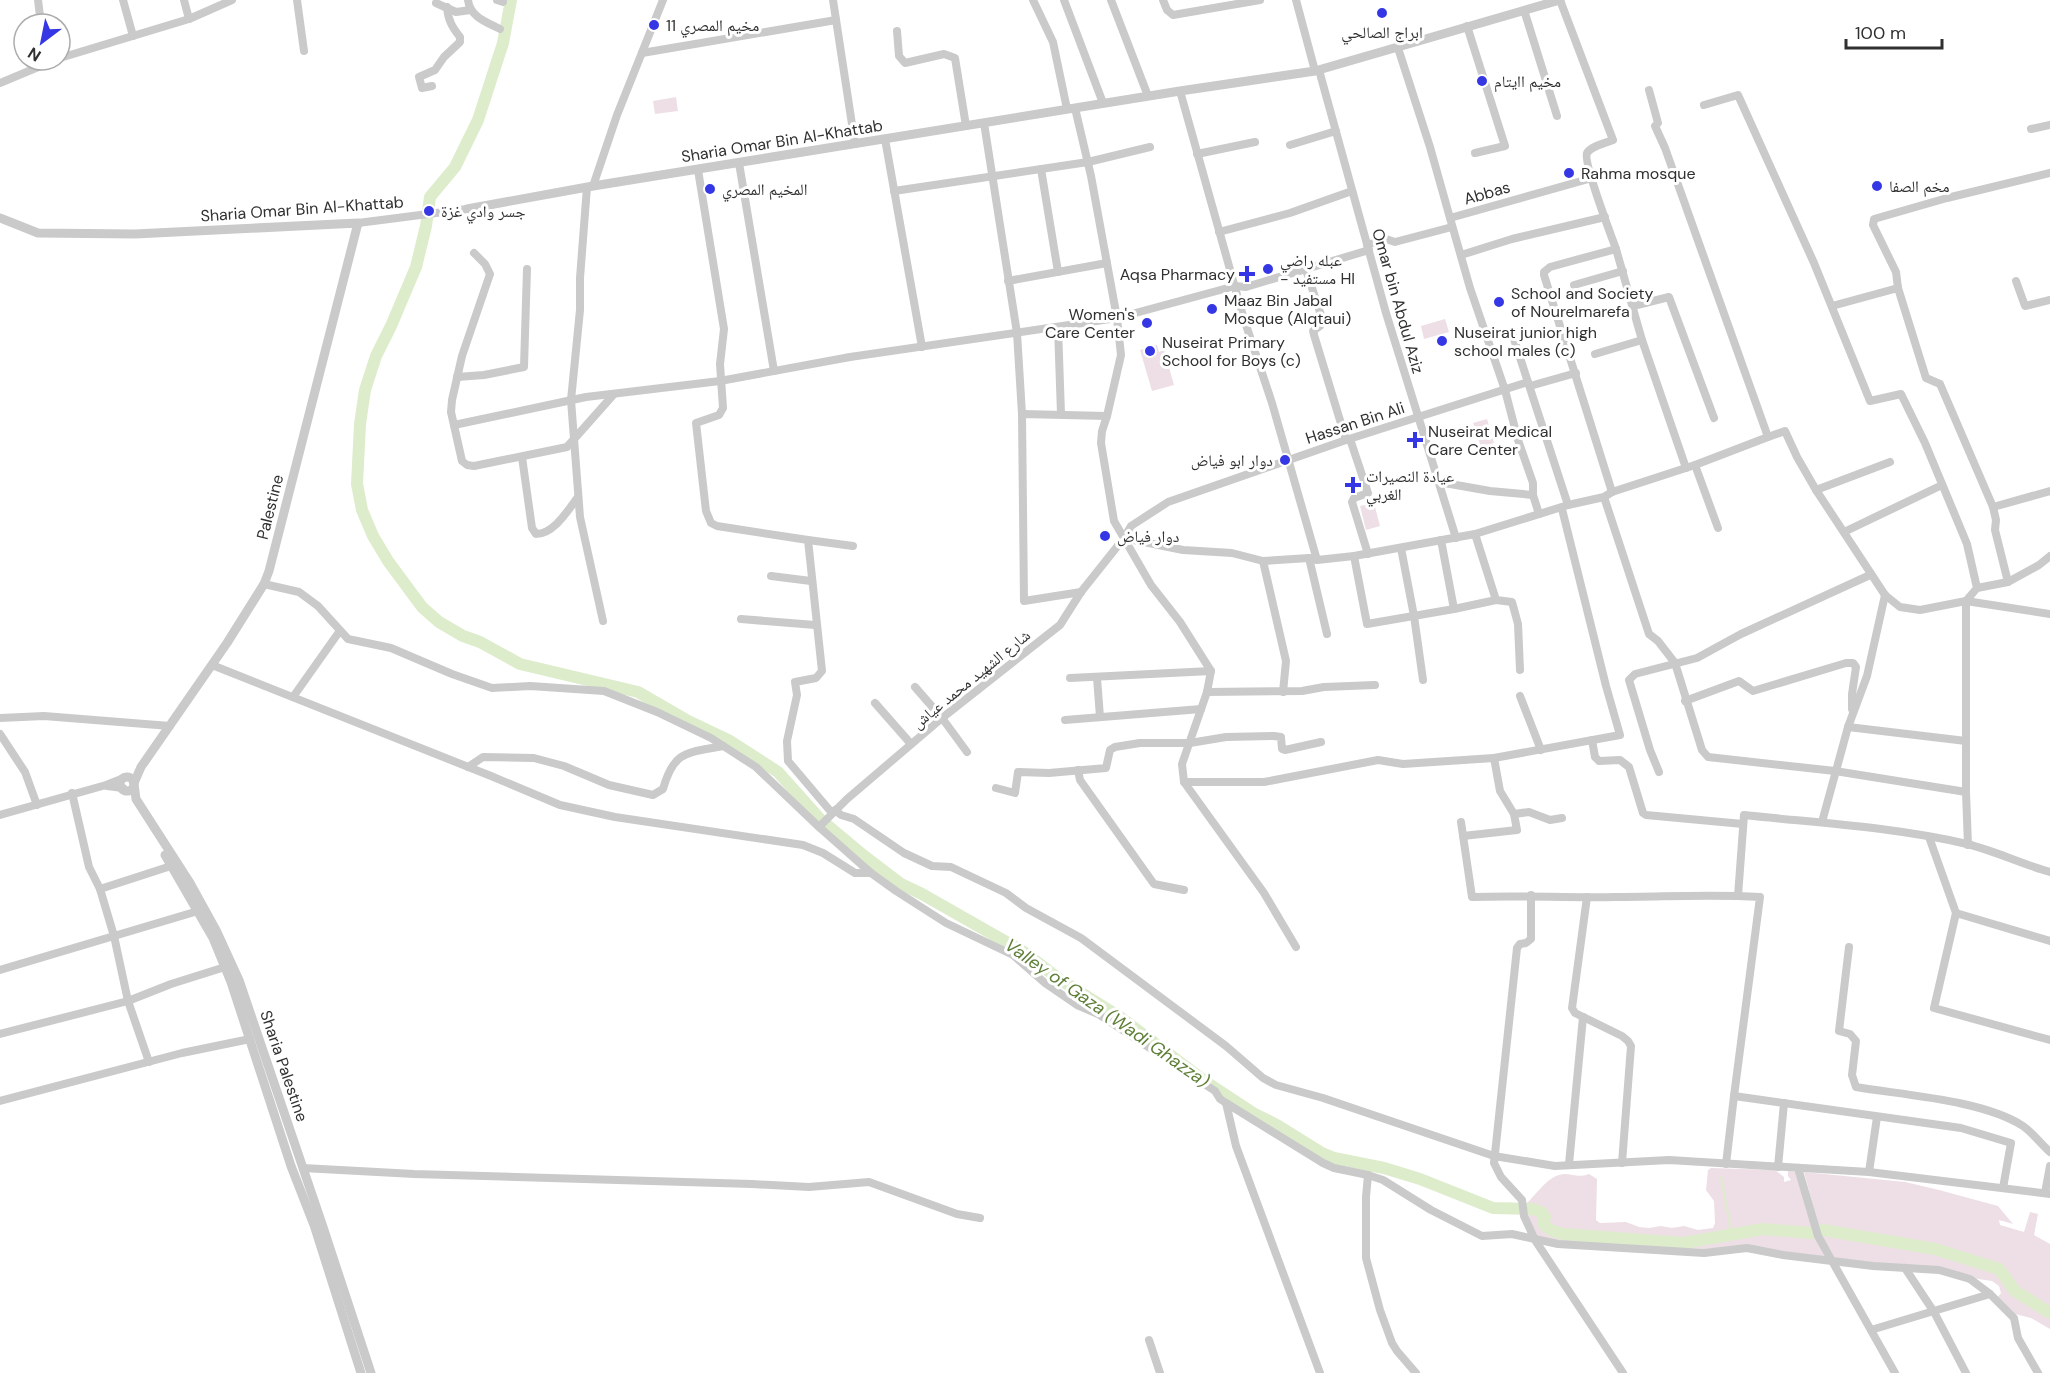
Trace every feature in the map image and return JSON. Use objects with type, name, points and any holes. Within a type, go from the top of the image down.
[{"type":"street","points":[[123,0],[133,36]]},
{"type":"street","points":[[184,0],[189,19]]},
{"type":"street","points":[[72,54],[189,19],[232,0]]},
{"type":"street","points":[[297,0],[304,51]]},
{"type":"street","points":[[468,0],[471,10],[477,17],[500,29]]},
{"type":"street","points":[[603,621],[580,517],[571,400],[580,310],[580,278],[590,187],[663,0]]},
{"type":"street","points":[[833,0],[855,144]]},
{"type":"street","points":[[1034,0],[1053,42],[1088,162],[1117,318],[1121,355],[1101,443],[1114,520],[1151,585],[1180,622],[1211,670],[1207,692],[1182,764],[1184,782],[1258,884],[1296,947]]},
{"type":"street","points":[[1064,0],[1103,103]]},
{"type":"street","points":[[1111,0],[1148,96]]},
{"type":"street","points":[[1163,0],[1173,15],[1224,3],[1260,0]]},
{"type":"street","name":"Omar bin Abdul Aziz","points":[[1296,0],[1456,538]]},
{"type":"street","points":[[1560,0],[1613,140],[1592,148],[1588,152],[1587,158],[1592,178],[1616,249],[1642,339],[1686,468]]},
{"type":"street","name":"Sharia Omar Bin Al-Khattab","points":[[0,218],[38,233],[135,234],[358,223],[467,209],[1103,103],[1317,71],[1560,0]]},
{"type":"street","points":[[435,3],[456,12],[471,10]]},
{"type":"street","points":[[432,86],[422,88],[419,77],[435,70],[444,57],[460,42],[460,37],[452,28],[448,18],[447,7]]},
{"type":"street","points":[[1524,10],[1557,117]]},
{"type":"street","points":[[642,53],[836,20]]},
{"type":"street","points":[[1467,26],[1505,146],[1475,153]]},
{"type":"street","points":[[897,32],[899,56],[905,63],[944,54],[955,58],[966,126]]},
{"type":"street","points":[[1398,48],[1450,218]]},
{"type":"street","points":[[0,83],[24,72]]},
{"type":"street","points":[[1649,90],[1658,123],[1655,126],[1665,148],[1768,437]]},
{"type":"street","points":[[1180,91],[1243,316],[1288,459],[1313,559],[1327,634]]},
{"type":"street","points":[[1704,105],[1738,95],[1784,193],[1870,401],[1901,394],[1967,544],[1977,588]]},
{"type":"street","points":[[984,123],[1017,333],[1022,414],[1024,601],[1081,592]]},
{"type":"street","points":[[2031,129],[2050,125]]},
{"type":"street","points":[[1290,144],[1336,131]]},
{"type":"street","points":[[885,139],[922,347]]},
{"type":"street","points":[[1197,154],[1255,142]]},
{"type":"street","points":[[894,191],[1088,162],[1150,147]]},
{"type":"street","points":[[739,163],[774,371]]},
{"type":"street","points":[[1041,169],[1058,272]]},
{"type":"street","points":[[698,170],[724,329],[720,381],[723,408],[719,415],[696,423],[706,511],[711,523],[740,530],[853,546]]},
{"type":"street","points":[[2008,582],[1995,530],[1996,520],[1993,507],[1940,384],[1926,378],[1898,288],[1896,272],[1873,225],[1875,219],[1947,198],[2050,173]]},
{"type":"street","name":"Abbas","points":[[454,425],[571,400],[720,381],[850,357],[1117,318],[1235,286],[1246,287],[1306,270],[1368,248],[1386,239],[1395,242],[1452,227],[1450,218],[1592,178]]},
{"type":"street","points":[[1220,232],[1290,213],[1353,191]]},
{"type":"street","points":[[1461,255],[1512,239],[1605,217]]},
{"type":"street","name":"Palestine","points":[[124,789],[131,789],[130,780],[212,665],[264,584],[269,572],[358,223]]},
{"type":"street","points":[[1452,227],[1505,390],[1518,440],[1533,483],[1533,495],[1539,514]]},
{"type":"street","points":[[1612,492],[1544,272],[1550,267],[1616,249]]},
{"type":"street","points":[[474,253],[490,274],[462,357],[451,412],[462,461],[474,466],[567,447],[614,394]]},
{"type":"street","points":[[1008,281],[1107,263]]},
{"type":"street","points":[[457,377],[484,375],[524,367],[526,269]]},
{"type":"street","points":[[1306,270],[1322,318],[1320,326],[1313,331],[1314,335],[1368,493],[1354,498],[1352,502],[1368,554]]},
{"type":"street","points":[[1574,285],[1623,272]]},
{"type":"street","points":[[2016,281],[2025,306],[2050,300]]},
{"type":"street","points":[[1832,306],[1898,288]]},
{"type":"street","points":[[1633,306],[1669,297],[1714,418]]},
{"type":"street","points":[[1058,327],[1061,414]]},
{"type":"street","points":[[1184,782],[1264,782],[1378,760],[1403,764],[1494,758],[1620,735],[1606,686],[1565,507],[1512,333]]},
{"type":"street","points":[[1594,354],[1642,339]]},
{"type":"street","name":"Hassan Bin Ali","points":[[1124,538],[1131,525],[1168,502],[1288,459],[1419,417],[1505,390],[1576,373]]},
{"type":"street","points":[[1022,414],[1107,416]]},
{"type":"street","points":[[1124,538],[1183,550],[1232,553],[1263,561],[1368,554],[1474,534],[1604,497],[1612,492],[1695,465],[1785,430],[1816,490],[1870,575],[1886,596],[1900,607],[1920,610],[1966,601],[2050,614]]},
{"type":"street","points":[[522,457],[532,528],[536,534],[543,534],[553,527],[578,497]]},
{"type":"street","points":[[1816,490],[1890,462]]},
{"type":"street","points":[[1695,465],[1718,528]]},
{"type":"street","points":[[1439,482],[1490,491],[1533,495]]},
{"type":"street","points":[[1844,532],[1942,485]]},
{"type":"street","points":[[1993,507],[2050,491]]},
{"type":"street","points":[[1604,497],[1649,634],[1658,641],[1675,663],[1702,750],[1708,757],[1835,771],[1966,792]]},
{"type":"street","points":[[1474,534],[1496,600]]},
{"type":"street","name":"شارع الشهيد محمد عياش","points":[[827,819],[942,718],[1060,625],[1081,592],[1124,538]]},
{"type":"street","points":[[808,540],[815,625],[822,671],[816,678],[795,682],[797,695],[788,741],[788,761],[827,819],[871,873],[919,908],[1013,955],[1045,983],[1077,1005],[1098,1014],[1148,1045],[1215,1091],[1220,1099],[1323,1163],[1334,1168],[1368,1175],[1395,1186],[1431,1210],[1482,1236],[1512,1234],[1558,1244],[1704,1253],[1748,1248],[1833,1261],[1939,1270],[1970,1280],[1990,1294],[2014,1318],[2018,1338],[2038,1373]]},
{"type":"street","points":[[1441,540],[1454,609]]},
{"type":"street","points":[[1401,548],[1423,680]]},
{"type":"street","points":[[1354,556],[1367,624],[1496,600],[1512,602],[1518,624],[1520,670]]},
{"type":"street","points":[[1968,845],[1966,601],[1977,588],[2008,582],[2039,565],[2050,556]]},
{"type":"street","points":[[1263,561],[1286,661],[1283,692]]},
{"type":"street","points":[[1659,772],[1629,680],[1635,674],[1696,658],[1742,634],[1870,575]]},
{"type":"street","points":[[771,576],[811,581]]},
{"type":"street","points":[[264,584],[298,592],[318,606],[348,639],[390,648],[492,688],[530,686],[604,691],[657,712],[711,738],[756,767],[827,819]]},
{"type":"street","points":[[1822,822],[1852,712],[1867,676],[1886,596]]},
{"type":"street","points":[[741,618],[815,625]]},
{"type":"street","points":[[293,697],[339,632]]},
{"type":"street","points":[[1685,701],[1739,681],[1753,691],[1852,663],[1856,667],[1852,712]]},
{"type":"street","points":[[212,665],[571,808],[615,817],[802,845],[823,853],[855,873],[871,873]]},
{"type":"street","points":[[1070,678],[1211,670]]},
{"type":"street","points":[[1097,678],[1100,717]]},
{"type":"street","points":[[1207,692],[1283,692],[1324,687],[1375,685]]},
{"type":"street","points":[[915,687],[967,752]]},
{"type":"street","points":[[1520,696],[1541,750]]},
{"type":"street","points":[[874,703],[911,744]]},
{"type":"street","points":[[1065,720],[1201,708]]},
{"type":"street","points":[[0,718],[44,716],[170,726]]},
{"type":"street","points":[[1848,727],[1966,741]]},
{"type":"street","points":[[0,734],[26,772],[37,805]]},
{"type":"street","points":[[996,788],[1015,793],[1018,772],[1106,768],[1110,750],[1114,747],[1140,743],[1190,743],[1226,737],[1274,736],[1281,737],[1282,749],[1285,750],[1321,742]]},
{"type":"street","points":[[1592,740],[1595,757],[1599,761],[1620,760],[1629,767],[1643,813],[1646,815],[1743,824]]},
{"type":"street","points":[[468,768],[483,757],[534,758],[564,766],[609,785],[653,795],[663,789],[667,774],[683,754],[723,746]]},
{"type":"street","points":[[1463,836],[1517,830],[1514,814],[1500,791],[1494,758]]},
{"type":"street","points":[[1078,770],[1080,780],[1154,884],[1184,890]]},
{"type":"street","points":[[0,815],[130,780]]},
{"type":"street","name":"Sharia Palestine","points":[[130,780],[136,799],[190,883],[217,932],[238,980],[371,1373]]},
{"type":"street","points":[[0,1101],[149,1062],[250,1039],[225,967],[198,911],[134,802],[124,789],[106,785]]},
{"type":"street","points":[[72,794],[88,867],[100,889],[114,936],[128,1001],[149,1062]]},
{"type":"street","points":[[1514,814],[1529,812],[1550,820],[1562,818]]},
{"type":"street","points":[[827,819],[841,815],[854,819],[904,853],[932,866],[951,867],[1006,893],[1026,908],[1081,938],[1226,1046],[1263,1078],[1276,1085],[1323,1098],[1494,1156],[1555,1166],[1670,1160],[1869,1172],[2047,1194],[2050,1166]]},
{"type":"street","points":[[1738,896],[1744,815],[1822,822],[1929,837],[1968,845],[2050,872]]},
{"type":"street","points":[[1461,822],[1472,897],[1531,895],[1760,897],[1726,1164]]},
{"type":"street","points":[[1929,837],[1956,913],[1934,1008],[2050,1040]]},
{"type":"street","points":[[100,889],[171,866]]},
{"type":"street","points":[[1531,895],[1531,939],[1517,948],[1494,1156],[1495,1167],[1522,1200],[1524,1216],[1535,1240],[1623,1373]]},
{"type":"street","points":[[1587,897],[1571,1004],[1575,1013],[1622,1036],[1631,1046],[1622,1163]]},
{"type":"street","points":[[0,970],[198,911]]},
{"type":"street","points":[[1956,913],[2050,941]]},
{"type":"street","points":[[1849,947],[1839,1031],[1850,1034],[1856,1041],[1851,1075],[1856,1087],[1967,1105],[1998,1114],[2024,1127],[2050,1152]]},
{"type":"street","points":[[0,1034],[128,1001],[171,984],[225,967]]},
{"type":"street","points":[[1569,1164],[1583,1017]]},
{"type":"street","name":"Sharia Palestine","points":[[250,1039],[291,1166],[314,1225],[361,1373]]},
{"type":"street","points":[[1734,1096],[1961,1128],[2011,1143],[2002,1188]]},
{"type":"street","points":[[1226,1103],[1236,1146],[1320,1373]]},
{"type":"street","points":[[1778,1167],[1784,1103]]},
{"type":"street","points":[[1869,1172],[1877,1117]]},
{"type":"street","points":[[303,1168],[414,1174],[808,1187],[869,1182],[957,1215],[980,1218]]},
{"type":"street","points":[[1798,1168],[1818,1236],[1895,1373]]},
{"type":"street","points":[[1368,1175],[1366,1197],[1368,1267],[1392,1343],[1416,1373]]},
{"type":"street","points":[[1905,1268],[1934,1312],[1966,1373]]},
{"type":"street","points":[[1871,1330],[1990,1294]]},
{"type":"street","points":[[1149,1340],[1160,1373]]},
{"type":"shaded area","points":[[676,97],[678,111],[655,114],[653,101]]},
{"type":"shaded area","points":[[1445,319],[1449,332],[1424,339],[1421,326]]},
{"type":"shaded area","points":[[1157,345],[1159,352],[1164,350],[1174,385],[1152,391],[1140,350]]},
{"type":"shaded area","points":[[1487,419],[1494,443],[1481,447],[1473,423]]},
{"type":"shaded area","points":[[1374,503],[1380,526],[1366,530],[1360,506]]},
{"type":"shaded area","points":[[1711,1168],[1775,1170],[1784,1177],[1784,1182],[1791,1180],[1788,1171],[1796,1172],[1815,1238],[1827,1257],[1747,1246],[1705,1249],[1560,1241],[1538,1237],[1527,1216],[1526,1204],[1553,1178],[1564,1174],[1579,1176],[1589,1174],[1597,1179],[1596,1220],[1600,1223],[1626,1222],[1649,1228],[1684,1226],[1698,1230],[1713,1228],[1715,1223],[1714,1201],[1706,1190],[1708,1170]]},
{"type":"shaded area","points":[[1804,1172],[1905,1182],[1998,1206],[2013,1224],[1999,1220],[2000,1225],[2024,1232],[2030,1212],[2038,1214],[2034,1235],[2050,1244],[2050,1329],[2031,1318],[2015,1314],[1998,1297],[2001,1293],[1999,1286],[1992,1281],[1835,1258],[1821,1235]]},
{"type":"waterway","name":"Valley of Gaza (Wadi Ghazza)","points":[[511,0],[503,43],[478,120],[455,167],[430,197],[416,267],[376,356],[365,390],[360,424],[357,484],[362,510],[373,536],[388,561],[422,607],[439,622],[520,664],[638,692],[688,721],[730,741],[778,772],[820,819],[901,884],[1024,952],[1059,979],[1120,1017],[1206,1082],[1253,1113],[1322,1153],[1420,1179],[1493,1208],[1533,1209],[1541,1212],[1545,1217],[1543,1223],[1547,1227],[1563,1234],[1683,1243],[1763,1229],[1811,1233],[1823,1230],[1935,1249],[1999,1269],[2015,1291],[2050,1313]]},
{"type":"waterway","points":[[1721,1177],[1732,1235]]},
{"type":"place","name":"ابراج الصالحي","points":[[1382,13]]},
{"type":"place","name":"مخيم المصري 11","points":[[654,25]]},
{"type":"place","name":"مخيم اايتام","points":[[1482,81]]},
{"type":"place","name":"Rahma mosque","points":[[1569,173]]},
{"type":"place","name":"مخم الصفا","points":[[1877,186]]},
{"type":"place","name":"المخيم المصري","points":[[710,189]]},
{"type":"place","name":"جسر وادي غزة","points":[[429,211]]},
{"type":"place","name":"عبله راضي - مستفيد HI","points":[[1268,269]]},
{"type":"place","name":"Aqsa Pharmacy","points":[[1247,274]]},
{"type":"place","name":"School and Society of Nourelmarefa","points":[[1499,302]]},
{"type":"place","name":"Maaz Bin Jabal Mosque (Alqtaui)","points":[[1212,309]]},
{"type":"place","name":"Women's Care Center","points":[[1147,323]]},
{"type":"place","name":"Nuseirat junior high school males (c)","points":[[1442,341]]},
{"type":"place","name":"Nuseirat Primary School for Boys (c)","points":[[1150,351]]},
{"type":"place","name":"Nuseirat Medical Care Center","points":[[1415,440]]},
{"type":"place","name":"دوار ابو فياض","points":[[1285,460]]},
{"type":"place","name":"عيادة النصيرات الغربي","points":[[1353,485]]},
{"type":"place","name":"دوار فياض","points":[[1105,536]]}]
